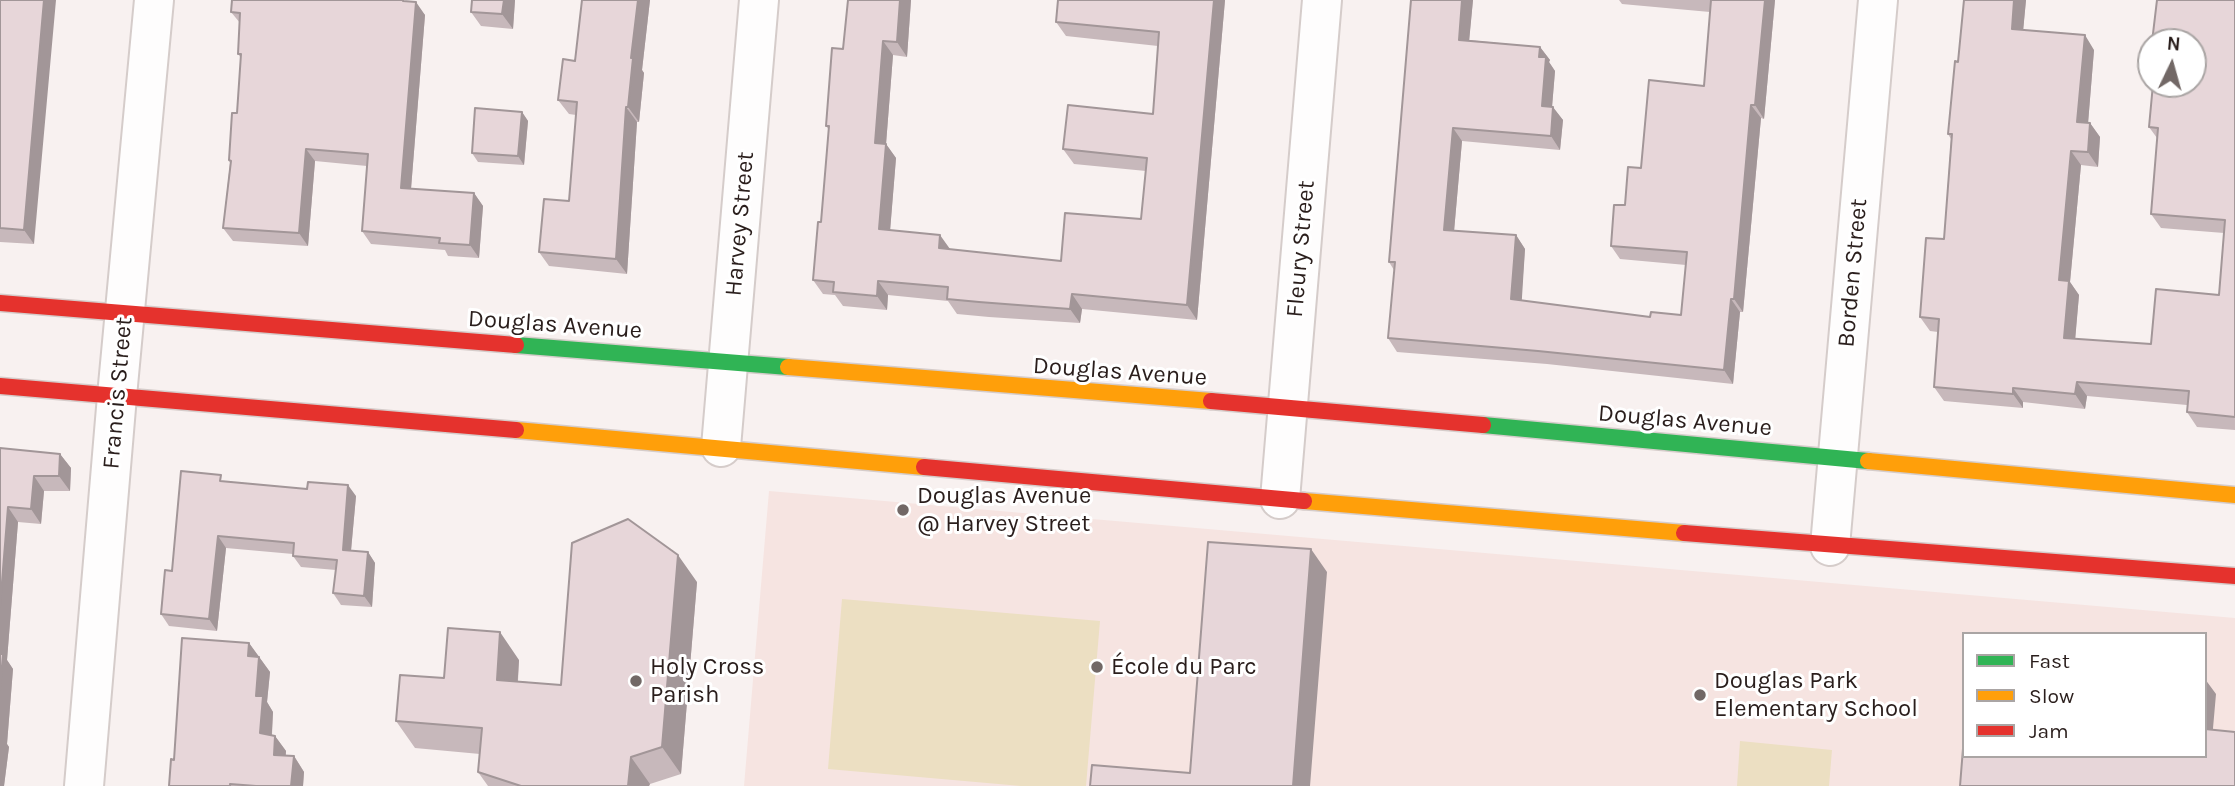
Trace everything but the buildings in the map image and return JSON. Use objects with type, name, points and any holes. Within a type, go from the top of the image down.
[{"type":"street","name":"Francis Street","points":[[84,786],[154,0]]},
{"type":"street","name":"Harvey Street","points":[[721,447],[758,0]]},
{"type":"street","name":"Fleury Street","points":[[1280,499],[1322,0]]},
{"type":"street","name":"Borden Street","points":[[1830,546],[1878,0]]},
{"type":"street","name":"Douglas Avenue","points":[[0,303],[1288,407],[2235,495]]},
{"type":"street","points":[[0,386],[1830,546],[2235,576]]},
{"type":"shaded area","points":[[769,491],[2235,618],[2235,786],[744,786]]},
{"type":"shaded area","points":[[842,599],[1100,621],[1086,786],[1021,786],[828,769]]},
{"type":"shaded area","points":[[1740,741],[1832,750],[1829,786],[1737,786]]},
{"type":"traffic: fast","points":[[516,345],[788,367]]},
{"type":"traffic: fast","points":[[1483,425],[1868,461]]},
{"type":"traffic: slow","points":[[788,367],[1211,401]]},
{"type":"traffic: slow","points":[[516,430],[924,467]]},
{"type":"traffic: slow","points":[[1868,461],[2235,495]]},
{"type":"traffic: slow","points":[[1304,501],[1684,533]]},
{"type":"traffic: jam","points":[[0,303],[516,345]]},
{"type":"traffic: jam","points":[[0,386],[516,430]]},
{"type":"traffic: jam","points":[[1211,401],[1483,425]]},
{"type":"traffic: jam","points":[[924,467],[1304,501]]},
{"type":"traffic: jam","points":[[1684,533],[2235,576]]},
{"type":"place","name":"Douglas Avenue @ Harvey Street","points":[[903,510]]},
{"type":"place","name":"École du Parc","points":[[1097,667]]},
{"type":"place","name":"Holy Cross Parish","points":[[636,681]]},
{"type":"place","name":"Douglas Park Elementary School","points":[[1700,695]]}]
